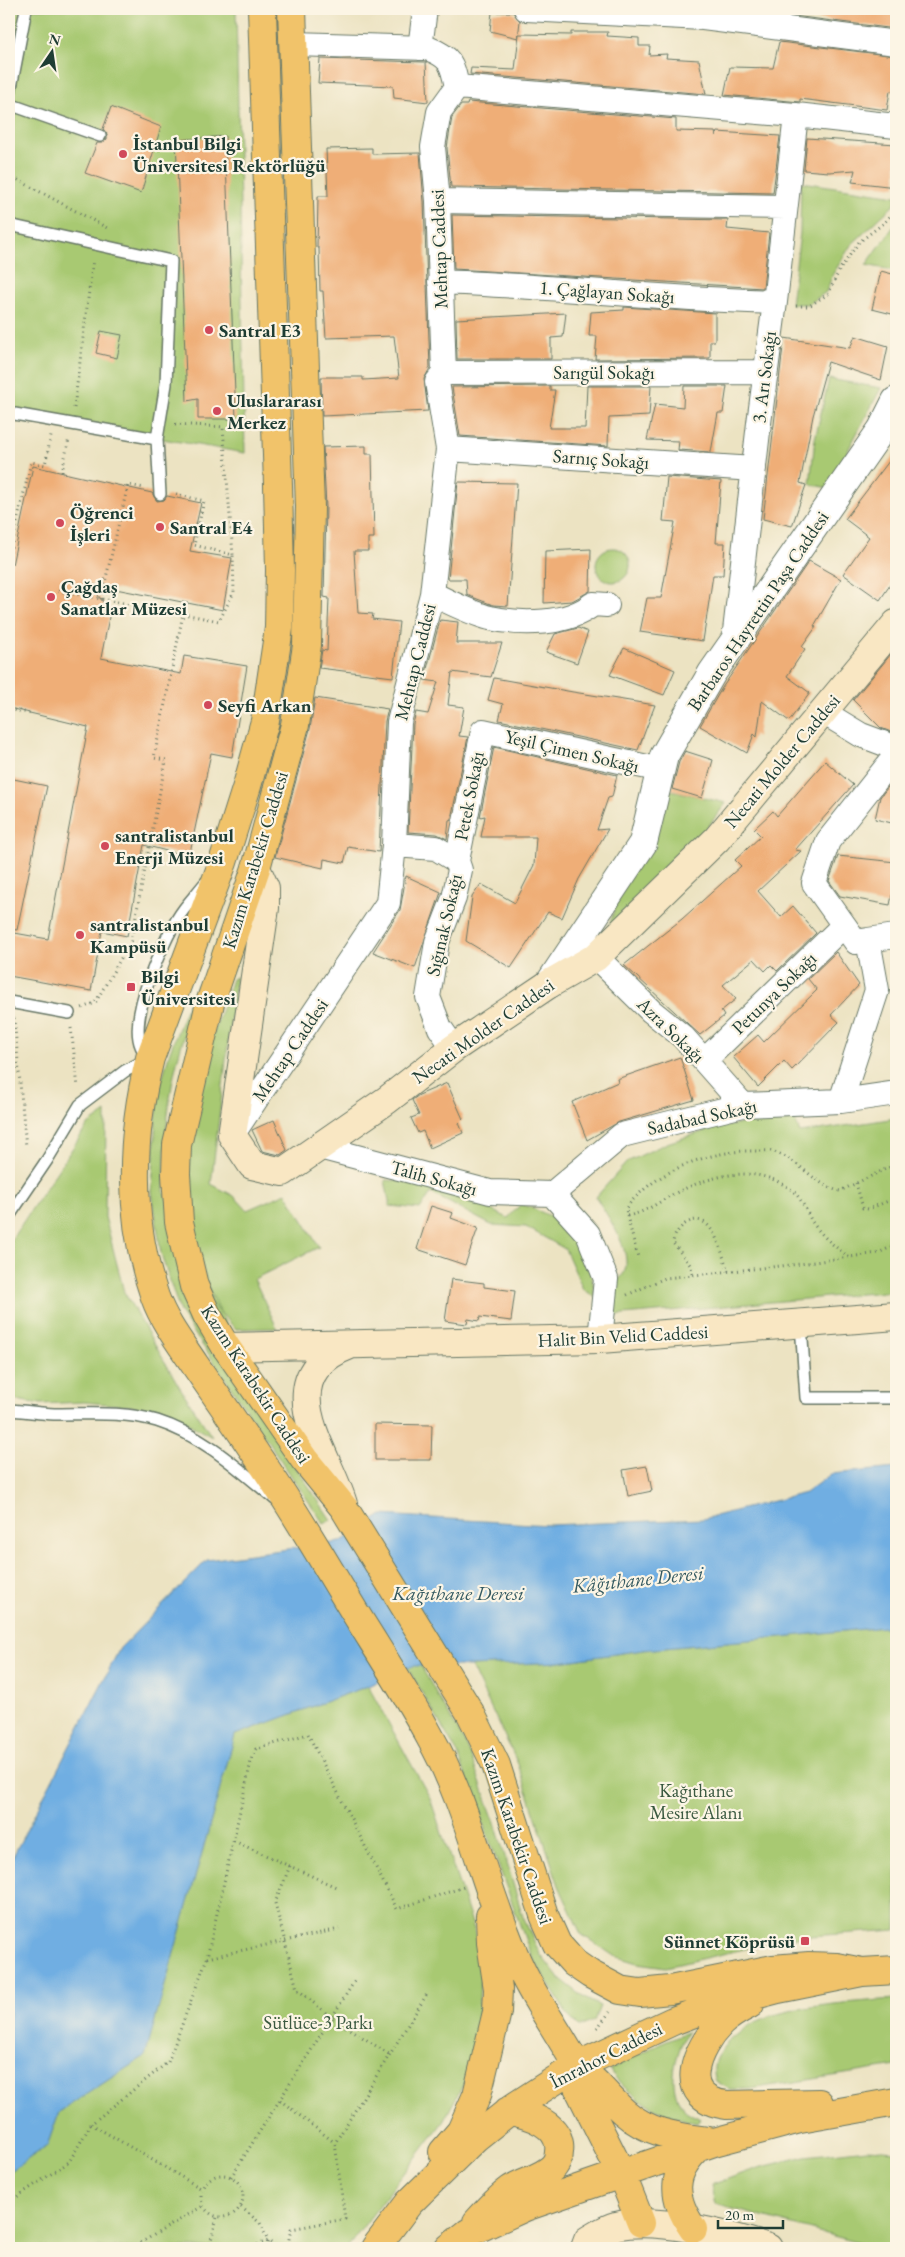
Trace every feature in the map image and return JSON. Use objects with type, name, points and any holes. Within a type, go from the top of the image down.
[{"type":"main road","name":"Kazım Karabekir Caddesi","points":[[262,9],[280,541],[279,628],[265,721],[223,862],[150,1058],[137,1124],[135,1178],[140,1240],[156,1299],[171,1330],[298,1518],[430,1736],[454,1785],[473,1835],[489,1888],[518,1963],[544,2012],[577,2066]]},
{"type":"main road","name":"Kazım Karabekir Caddesi","points":[[292,9],[310,507],[307,645],[295,725],[256,868],[210,1004],[177,1145],[176,1196],[179,1222],[194,1286],[207,1315],[226,1347],[304,1459],[344,1508],[458,1692],[496,1765],[549,1930],[557,1944],[590,1974],[620,1990],[640,1993],[670,1990],[782,1969],[837,1967],[862,1972]]},
{"type":"main road","name":"Necati Molder Caddesi","points":[[232,1135],[252,1165],[283,1172],[387,1100],[454,1048],[549,984],[596,957],[717,839],[896,624]]},
{"type":"main road","points":[[223,862],[233,861],[256,868],[265,888],[265,908],[232,1135]]},
{"type":"main road","name":"Halit Bin Velid Caddesi","points":[[226,1347],[600,1339],[896,1316]]},
{"type":"main road","name":"Halit Bin Velid Caddesi","points":[[344,1508],[336,1482],[310,1427],[306,1402],[309,1383],[323,1359],[334,1351],[350,1345]]},
{"type":"main road","points":[[409,2203],[429,2171],[461,2130],[477,2095],[483,2073],[497,2012],[498,1988],[490,1920],[489,1888]]},
{"type":"main road","name":"İmrahor Caddesi","points":[[375,2248],[409,2203],[475,2138],[508,2111],[577,2066],[673,2021],[713,2006],[778,1989],[862,1972],[896,1970]]},
{"type":"main road","points":[[778,1989],[733,2013],[722,2022],[702,2047],[694,2070],[694,2081],[698,2091],[717,2104],[727,2105],[896,2102]]},
{"type":"main road","points":[[577,2066],[592,2077],[623,2112],[637,2122],[670,2136],[707,2144]]},
{"type":"main road","points":[[577,2066],[576,2083],[621,2173],[641,2223]]},
{"type":"main road","points":[[458,2240],[525,2207],[707,2144],[800,2118],[896,2102]]},
{"type":"main road","points":[[458,2240],[511,2189],[545,2174],[555,2165],[559,2156],[560,2146],[558,2138],[553,2131],[545,2124],[524,2114],[508,2111]]},
{"type":"main road","points":[[693,2229],[681,2211],[678,2180],[681,2167],[707,2144]]},
{"type":"main road","points":[[585,2248],[588,2240],[615,2226],[641,2223],[693,2229],[768,2248]]},
{"type":"street","points":[[420,48],[425,9]]},
{"type":"street","points":[[526,9],[703,18],[896,43]]},
{"type":"street","points":[[294,44],[420,48],[443,54],[452,64],[457,87],[796,114],[896,126]]},
{"type":"street","name":"Mehtap Caddesi","points":[[232,1135],[388,903],[394,845],[399,722],[432,594],[448,449],[437,382],[444,372],[438,201],[433,147],[439,112],[457,87]]},
{"type":"street","name":"3. Arı Sokağı","points":[[734,640],[796,114]]},
{"type":"street","points":[[438,201],[785,207]]},
{"type":"street","name":"1. Çağlayan Sokağı","points":[[440,282],[620,291],[692,299],[774,304]]},
{"type":"street","name":"Sarıgül Sokağı","points":[[444,372],[765,372]]},
{"type":"street","name":"Barbaros Hayrettin Paşa Caddesi","points":[[549,984],[643,843],[664,756],[712,673],[882,429],[896,401]]},
{"type":"street","name":"Sarnıç Sokağı","points":[[448,449],[754,469]]},
{"type":"street","points":[[432,594],[488,617],[545,623],[584,611],[593,604],[607,605]]},
{"type":"street","points":[[823,712],[861,735],[896,748]]},
{"type":"street","name":"Yeşil Çimen Sokağı","points":[[483,731],[660,770]]},
{"type":"street","name":"Petek Sokağı","points":[[457,861],[483,731]]},
{"type":"street","points":[[896,755],[828,841],[814,883],[856,942],[896,936]]},
{"type":"street","name":"Sığınak Sokağı","points":[[394,845],[436,848],[457,861],[460,870],[454,898],[436,942],[428,997],[440,1028],[454,1048]]},
{"type":"street","name":"Petunya Sokağı","points":[[704,1061],[844,925]]},
{"type":"street","points":[[841,1101],[878,990],[868,940]]},
{"type":"street","name":"Azra Sokağı","points":[[596,957],[651,1011],[683,1037],[743,1105]]},
{"type":"street","name":"Sadabad Sokağı","points":[[552,1194],[622,1135],[743,1105],[841,1101],[896,1093]]},
{"type":"street","name":"Talih Sokağı","points":[[319,1147],[490,1192],[552,1194]]},
{"type":"street","points":[[552,1194],[588,1234],[606,1279],[600,1339]]},
{"type":"lane","points":[[9,98],[26,9]]},
{"type":"lane","points":[[9,104],[100,136]]},
{"type":"lane","points":[[9,225],[171,262],[166,384],[157,438],[160,493]]},
{"type":"lane","points":[[9,413],[157,438]]},
{"type":"lane","points":[[10,1002],[69,1014]]},
{"type":"lane","points":[[9,1216],[80,1105],[125,1071],[150,1058]]},
{"type":"lane","points":[[802,1324],[806,1398],[896,1398]]},
{"type":"lane","points":[[9,1410],[52,1414],[128,1415],[158,1421],[193,1438],[229,1461],[298,1518]]},
{"type":"path","points":[[9,175],[111,230]]},
{"type":"path","points":[[774,304],[809,306],[828,294],[840,269],[859,242],[884,223],[896,210]]},
{"type":"path","points":[[62,472],[72,424],[95,244]]},
{"type":"path","points":[[9,557],[31,462],[45,465],[54,421]]},
{"type":"path","points":[[58,591],[219,621],[234,592],[223,427],[159,424]]},
{"type":"path","points":[[101,599],[128,485],[204,501],[194,545],[233,555]]},
{"type":"path","points":[[80,1105],[69,1014],[95,1003],[131,941],[166,760],[154,758],[183,614]]},
{"type":"path","points":[[9,709],[33,714]]},
{"type":"path","points":[[10,1002],[26,1146]]},
{"type":"path","points":[[638,1257],[626,1208],[656,1179],[716,1154],[746,1150],[774,1152],[796,1164],[830,1189],[840,1191],[896,1164]]},
{"type":"path","points":[[627,1216],[654,1207],[702,1181],[741,1173],[756,1174],[780,1182],[795,1192],[824,1237],[849,1257]]},
{"type":"path","points":[[856,1183],[863,1208],[868,1209],[896,1198]]},
{"type":"path","points":[[692,1274],[691,1266],[673,1244],[673,1238],[685,1224],[695,1220],[706,1224],[714,1233],[728,1271]]},
{"type":"path","points":[[603,1305],[666,1278],[878,1253],[896,1245]]},
{"type":"path","points":[[9,2202],[69,2162],[91,2124],[168,2062],[207,1958],[252,1757],[256,1749],[308,1734],[397,1909],[489,1888]]},
{"type":"path","points":[[234,1841],[336,1887]]},
{"type":"path","points":[[290,1866],[275,1903],[297,1988],[332,2018],[389,2054]]},
{"type":"path","points":[[207,1958],[338,1929]]},
{"type":"path","points":[[232,2177],[356,1979]]},
{"type":"path","points":[[241,2207],[260,2223],[268,2241],[279,2248],[288,2244],[291,2229],[345,2219],[335,2143],[427,1994]]},
{"type":"path","points":[[591,2032],[598,2028],[616,2004]]},
{"type":"path","points":[[280,2100],[335,2143]]},
{"type":"path","points":[[91,2124],[202,2189]]},
{"type":"path","points":[[218,2175],[232,2177],[237,2181],[244,2193],[241,2207],[231,2216],[217,2217],[210,2214],[203,2206],[202,2189],[211,2178],[218,2175]]},
{"type":"path","points":[[132,2248],[203,2206]]},
{"type":"path","points":[[209,2248],[217,2217]]},
{"type":"path","points":[[248,2248],[268,2241]]},
{"type":"path","points":[[266,2248],[268,2241]]},
{"type":"green space","points":[[9,9],[236,9],[245,453],[9,413]]},
{"type":"green space","points":[[801,182],[896,196],[896,203],[851,245],[833,274],[826,292],[809,304],[791,304],[800,233]]},
{"type":"green space","points":[[896,223],[896,271],[866,265]]},
{"type":"green space","points":[[829,379],[881,388],[828,488],[810,484],[815,439]]},
{"type":"green space","points":[[613,548],[620,549],[625,553],[629,558],[629,572],[625,577],[620,581],[613,582],[606,581],[601,577],[597,572],[596,565],[597,558],[601,553],[606,549]]},
{"type":"green space","points":[[662,788],[726,803],[685,857],[609,927],[623,880]]},
{"type":"green space","points":[[236,977],[211,1184],[234,1196],[247,1210],[286,1193],[319,1247],[254,1279],[277,1328],[236,1329],[212,1304],[190,1219],[189,1169],[193,1118],[209,1046],[232,979]]},
{"type":"green space","points":[[196,984],[201,986],[181,1047],[172,1085],[164,1166],[164,1193],[286,1452],[331,1520],[324,1524],[180,1312],[161,1254],[152,1191],[156,1119],[161,1083],[170,1051]]},
{"type":"green space","points":[[106,1112],[105,1217],[124,1292],[179,1386],[212,1437],[169,1413],[129,1406],[84,1402],[41,1404],[9,1399],[9,1243],[88,1125]]},
{"type":"green space","points":[[896,1118],[896,1291],[612,1316],[611,1288],[624,1273],[625,1255],[618,1234],[596,1197],[627,1162],[667,1143],[715,1128],[760,1121],[795,1120],[800,1133]]},
{"type":"green space","points":[[385,1180],[400,1181],[453,1192],[508,1218],[521,1204],[560,1221],[573,1231],[582,1242],[590,1265],[595,1297],[583,1289],[565,1249],[526,1227],[491,1225],[431,1193],[420,1209],[390,1206]]},
{"type":"green space","name":"Kağıthane Mesire Alanı","points":[[896,1626],[896,1930],[796,1937],[666,1967],[637,1963],[614,1956],[581,1934],[559,1886],[518,1764],[471,1666],[559,1662],[643,1650]]},
{"type":"green space","points":[[411,1649],[467,1746],[496,1826],[523,1917],[540,1954],[557,1976],[586,1999],[600,2006],[594,2021],[579,2027],[568,2016],[531,1955],[458,1754],[400,1655]]},
{"type":"green space","name":"Sütlüce-3 Parkı","points":[[368,1686],[430,1798],[477,1938],[481,1971],[476,2043],[463,2085],[443,2122],[347,2248],[9,2248],[9,2172],[47,2146],[59,2112],[145,2056],[235,1735]]},
{"type":"green space","points":[[896,1999],[896,2066],[750,2089],[729,2089],[716,2081],[714,2069],[719,2053],[732,2039],[750,2025],[764,2018],[821,2006]]},
{"type":"green space","points":[[687,2032],[676,2060],[674,2070],[675,2090],[683,2108],[700,2119],[697,2123],[660,2111],[636,2097],[617,2079],[610,2069],[660,2043]]},
{"type":"green space","points":[[867,2149],[896,2151],[896,2248],[878,2248],[715,2204],[711,2185],[758,2168],[806,2156]]},
{"type":"water","points":[[896,1468],[896,1626],[643,1650],[559,1662],[471,1666],[413,1666],[368,1686],[235,1735],[145,2056],[59,2112],[47,2146],[9,2172],[9,1864],[120,1648],[207,1560],[340,1542],[382,1515],[549,1525],[703,1519],[805,1493],[831,1474]]},
{"type":"building","points":[[787,9],[896,9],[896,29],[786,15]]},
{"type":"building","points":[[492,12],[513,12],[520,21],[518,38],[490,31]]},
{"type":"building","points":[[571,32],[608,32],[607,36],[639,38],[639,46],[650,46],[649,55],[667,54],[666,58],[699,60],[706,94],[470,74],[471,68],[515,70],[519,34],[571,35]]},
{"type":"building","points":[[779,42],[896,56],[896,92],[890,91],[887,110],[800,99],[800,102],[724,95],[730,67],[773,68]]},
{"type":"building","points":[[320,59],[426,62],[428,102],[394,98],[393,86],[318,83]]},
{"type":"building","points":[[468,102],[676,119],[676,131],[715,132],[716,136],[717,132],[780,136],[773,193],[451,187],[447,148],[452,117],[461,105],[467,105]]},
{"type":"building","name":"İstanbul Bilgi Üniversitesi Rektörlüğü","points":[[111,107],[161,127],[141,193],[85,173],[97,143],[102,143],[107,139],[107,134],[103,129]]},
{"type":"building","name":"Santral E3","points":[[225,136],[236,419],[198,419],[198,399],[187,401],[176,140]]},
{"type":"building","points":[[807,138],[896,144],[896,187],[852,182],[855,170],[829,172],[804,170]]},
{"type":"building","points":[[372,148],[372,154],[420,153],[424,202],[430,368],[424,379],[428,411],[322,416],[321,377],[363,377],[363,380],[399,378],[394,336],[326,338],[323,291],[320,291],[319,248],[317,248],[318,196],[328,196],[326,149]]},
{"type":"building","points":[[452,215],[728,220],[727,229],[769,233],[763,288],[454,269]]},
{"type":"building","points":[[881,271],[896,275],[896,315],[872,309]]},
{"type":"building","points":[[624,307],[715,313],[715,341],[710,341],[710,358],[595,359],[597,336],[589,336],[591,312],[624,310]]},
{"type":"building","points":[[566,313],[563,337],[551,338],[551,359],[457,359],[456,319]]},
{"type":"building","points":[[101,331],[122,335],[117,358],[96,353]]},
{"type":"building","points":[[855,336],[888,346],[881,380],[828,362],[813,416],[800,483],[806,485],[792,526],[763,519],[784,338],[850,348]]},
{"type":"building","points":[[550,386],[550,390],[555,390],[549,428],[585,428],[587,386],[651,386],[649,416],[609,418],[608,446],[460,436],[452,387]]},
{"type":"building","points":[[684,386],[727,386],[723,413],[718,413],[711,452],[678,450],[679,441],[647,440],[655,404],[683,407]]},
{"type":"building","points":[[366,446],[366,454],[372,454],[374,538],[368,538],[368,551],[354,551],[358,613],[373,614],[372,619],[399,622],[393,677],[319,668],[322,650],[327,651],[329,598],[324,597],[326,507],[323,447]]},
{"type":"building","points":[[896,452],[896,576],[880,600],[843,574],[869,537],[845,519]]},
{"type":"building","points":[[33,466],[152,493],[157,501],[164,500],[167,496],[201,503],[190,551],[232,558],[223,610],[90,584],[110,612],[101,658],[181,674],[184,656],[247,666],[232,757],[211,753],[189,857],[144,845],[127,936],[102,931],[91,991],[9,976],[9,932],[48,939],[88,727],[9,708],[9,568],[12,565]]},
{"type":"building","points":[[667,477],[721,481],[716,543],[725,543],[723,575],[713,575],[703,641],[640,632],[647,598],[661,598],[675,522],[663,521]]},
{"type":"building","points":[[458,482],[517,483],[508,606],[493,605],[467,595],[466,579],[448,579]]},
{"type":"building","points":[[591,549],[590,591],[572,601],[544,603],[545,551]]},
{"type":"building","points":[[809,561],[841,579],[814,626],[816,627],[802,647],[805,649],[787,676],[810,693],[789,721],[762,701],[757,737],[754,734],[747,753],[700,726],[722,688]]},
{"type":"building","points":[[440,620],[458,622],[456,643],[502,643],[491,677],[452,672],[448,705],[464,707],[459,736],[468,737],[451,819],[449,820],[447,839],[437,834],[408,832],[413,724],[416,712],[428,714],[438,682],[424,680]]},
{"type":"building","points":[[578,628],[588,632],[577,663],[546,652],[555,634]]},
{"type":"building","points":[[624,648],[675,670],[664,695],[610,675]]},
{"type":"building","points":[[896,648],[896,727],[891,732],[881,728],[853,700]]},
{"type":"building","points":[[494,678],[655,705],[638,750],[499,720],[503,704],[488,700]]},
{"type":"building","points":[[315,698],[388,709],[385,721],[379,852],[348,847],[344,863],[324,859],[323,868],[275,857],[310,729]]},
{"type":"building","points":[[494,747],[617,775],[612,797],[608,798],[597,830],[608,829],[579,879],[562,918],[548,912],[511,968],[466,941],[472,897],[481,884],[515,903],[534,865],[536,837],[481,837],[485,816],[480,817]]},
{"type":"building","points":[[685,751],[713,760],[702,798],[672,789],[679,762]]},
{"type":"building","points":[[825,761],[853,785],[795,850],[801,851],[758,891],[781,917],[793,906],[816,933],[777,971],[771,965],[765,971],[754,959],[723,985],[736,999],[721,1011],[724,1016],[700,1035],[624,965],[682,919],[741,866],[735,860],[761,836],[754,829],[773,811],[777,816]]},
{"type":"building","points":[[896,777],[896,824],[875,819],[880,797]]},
{"type":"building","points":[[9,778],[47,786],[17,930],[9,929]]},
{"type":"building","points":[[838,856],[896,862],[896,895],[892,895],[890,905],[840,896],[829,881]]},
{"type":"building","points":[[406,876],[441,892],[415,968],[373,952],[400,910]]},
{"type":"building","points":[[836,952],[859,985],[831,1015],[839,1022],[792,1070],[784,1061],[758,1087],[733,1057],[758,1035],[764,1042],[817,990],[808,979]]},
{"type":"building","points":[[680,1057],[694,1100],[619,1122],[587,1140],[572,1102],[618,1082],[617,1079]]},
{"type":"building","points":[[447,1083],[463,1119],[459,1123],[463,1133],[430,1148],[423,1131],[418,1133],[411,1118],[419,1115],[412,1100]]},
{"type":"building","points":[[274,1120],[287,1150],[280,1155],[262,1151],[252,1130]]},
{"type":"building","points":[[431,1206],[453,1213],[451,1218],[478,1228],[465,1265],[417,1249]]},
{"type":"building","points":[[451,1279],[484,1283],[484,1287],[515,1291],[511,1321],[480,1317],[479,1321],[468,1319],[467,1324],[445,1321]]},
{"type":"building","points":[[375,1424],[432,1425],[431,1460],[375,1460]]},
{"type":"building","points":[[647,1466],[652,1491],[628,1496],[623,1470]]},
{"type":"place","name":"İstanbul Bilgi Üniversitesi Rektörlüğü","points":[[123,154]]},
{"type":"place","name":"Santral E3","points":[[209,330]]},
{"type":"place","name":"Uluslararası Merkez","points":[[217,411]]},
{"type":"place","name":"Öğrenci İşleri","points":[[60,523]]},
{"type":"place","name":"Santral E4","points":[[160,527]]},
{"type":"place","name":"Çağdaş Sanatlar Müzesi","points":[[51,597]]},
{"type":"place","name":"Seyfi Arkan","points":[[208,705]]},
{"type":"place","name":"santralistanbul Enerji Müzesi","points":[[105,846]]},
{"type":"place","name":"santralistanbul Kampüsü","points":[[80,935]]},
{"type":"place","name":"Bilgi Üniversitesi","points":[[131,987]]},
{"type":"place","name":"Sünnet Köprüsü","points":[[805,1941]]},
{"type":"water label","name":"Kâğıthane Deresi","points":[[638,1579]]},
{"type":"water label","name":"Kağıthane Deresi","points":[[458,1593]]}]
